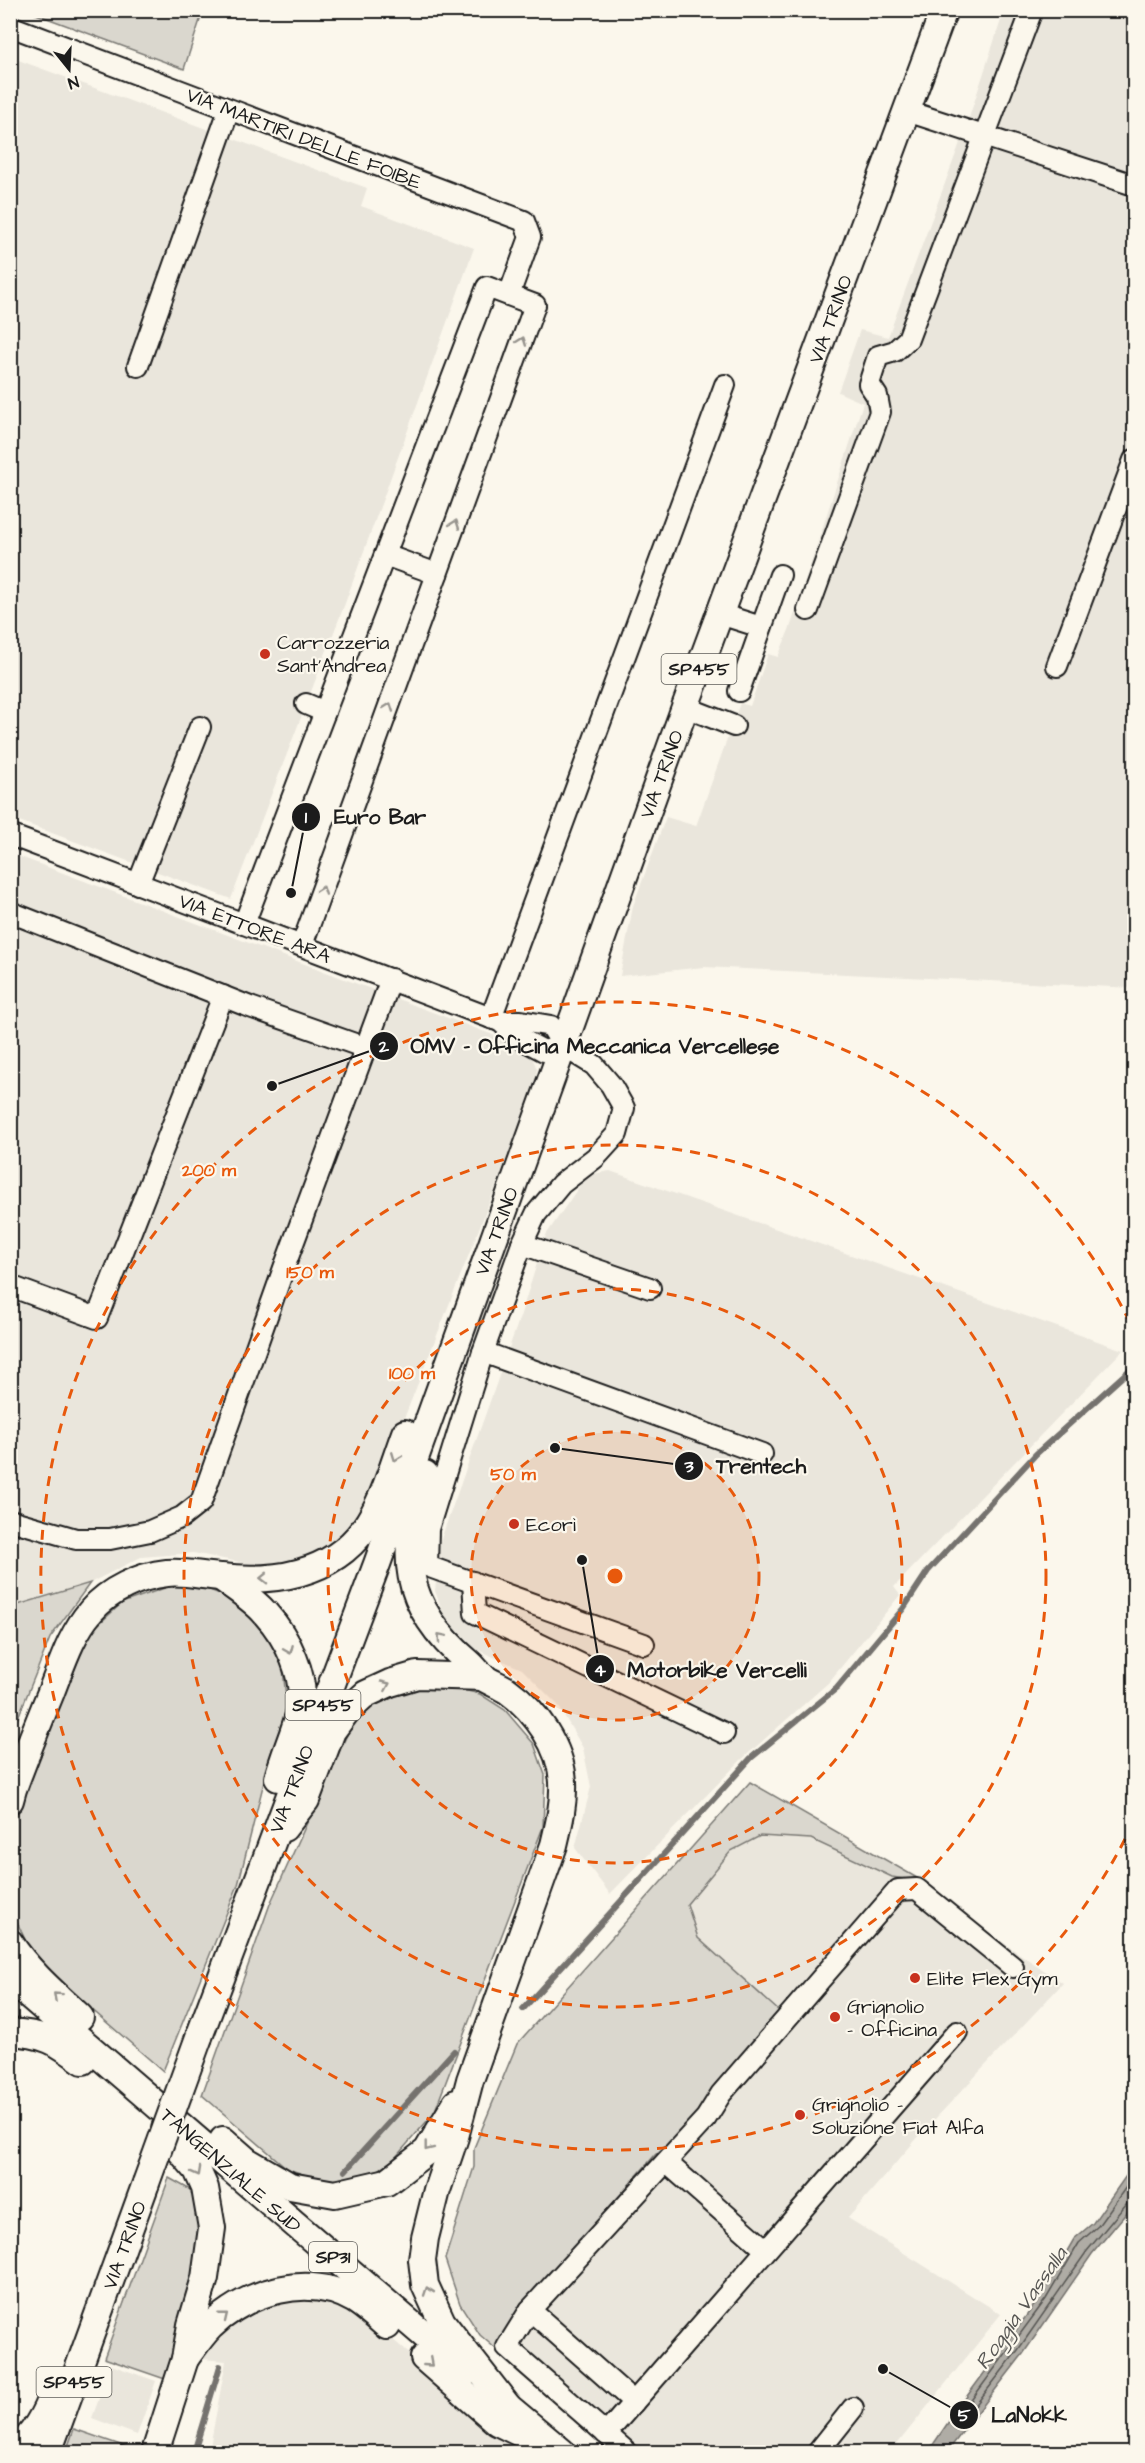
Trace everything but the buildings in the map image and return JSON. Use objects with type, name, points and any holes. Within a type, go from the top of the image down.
[{"type":"main road","name":"VIA TRINO","points":[[48,2452],[269,1847],[376,1564],[685,707],[944,10]]},
{"type":"main road","points":[[11,1793],[72,1638],[92,1610],[116,1589],[140,1579],[167,1573],[197,1573],[222,1578],[274,1578],[309,1571],[345,1549],[363,1531],[376,1511],[422,1389],[460,1330]]},
{"type":"main road","points":[[460,1330],[450,1399],[410,1527],[409,1557],[412,1583],[421,1608],[433,1628],[451,1648],[484,1677],[508,1691],[528,1708],[545,1732],[556,1754],[563,1780],[562,1810],[554,1845],[470,2080],[455,2137],[437,2190],[422,2260],[425,2285],[442,2322],[509,2408]]},
{"type":"main road","points":[[222,1578],[258,1605],[277,1628],[288,1646],[301,1692],[300,1709],[278,1777],[269,1847]]},
{"type":"main road","points":[[269,1847],[306,1800],[332,1731],[346,1712],[366,1694],[390,1683],[417,1675],[484,1677]]},
{"type":"main road","points":[[10,1942],[20,1958],[40,1980],[99,2034],[119,2073]]},
{"type":"main road","name":"TANGENZIALE SUD","points":[[10,1979],[561,2452]]},
{"type":"main road","points":[[10,2032],[31,2033],[50,2038],[85,2063],[119,2073]]},
{"type":"main road","points":[[156,2106],[195,2117],[248,2161],[290,2186],[334,2194],[387,2182],[427,2151],[470,2080]]},
{"type":"main road","points":[[155,2452],[185,2359],[191,2325],[206,2278],[212,2228],[205,2188],[197,2170],[167,2135],[156,2106]]},
{"type":"main road","points":[[185,2359],[209,2328],[225,2314],[239,2304],[260,2295],[298,2287],[340,2293],[356,2301],[376,2316],[497,2422],[561,2452]]},
{"type":"main road","points":[[13,2452],[27,2440],[39,2424],[76,2332],[100,2312]]},
{"type":"street","points":[[808,609],[880,412],[877,396],[869,384],[878,356],[895,351],[908,339],[1032,10]]},
{"type":"street","name":"VIA MARTIRI DELLE FOIBE","points":[[10,26],[524,221],[530,237],[509,295]]},
{"type":"street","points":[[138,366],[229,110]]},
{"type":"street","points":[[907,111],[1134,185]]},
{"type":"street","points":[[244,924],[487,287],[535,305],[302,945]]},
{"type":"street","points":[[496,1020],[725,385]]},
{"type":"street","points":[[1057,666],[1134,460]]},
{"type":"street","points":[[385,555],[437,574]]},
{"type":"street","points":[[739,691],[780,575]]},
{"type":"street","points":[[720,614],[761,627]]},
{"type":"street","points":[[306,704],[325,712]]},
{"type":"street","points":[[685,707],[734,726]]},
{"type":"street","points":[[138,884],[200,727]]},
{"type":"street","name":"VIA ETTORE ARA","points":[[10,836],[496,1020],[522,1021],[551,1026],[563,1046]]},
{"type":"street","points":[[10,912],[223,996],[366,1048]]},
{"type":"street","points":[[10,1520],[76,1539],[110,1539],[150,1531],[182,1517],[201,1502],[284,1268],[391,979]]},
{"type":"street","points":[[10,1286],[97,1318],[223,996]]},
{"type":"street","points":[[563,1046],[594,1065],[611,1085],[624,1108],[617,1134],[596,1157],[561,1184],[536,1214],[522,1244],[483,1352],[428,1529],[427,1566],[644,1644]]},
{"type":"street","points":[[522,1244],[650,1288]]},
{"type":"street","points":[[483,1352],[762,1454]]},
{"type":"street","points":[[473,1582],[475,1612],[724,1733]]},
{"type":"street","points":[[627,2452],[507,2347],[530,2310],[706,2118],[721,2094],[898,1890],[917,1889],[1013,1967]]},
{"type":"street","points":[[606,2434],[957,2032]]},
{"type":"street","points":[[666,2162],[766,2250]]},
{"type":"street","points":[[530,2310],[634,2402]]},
{"type":"street","points":[[818,2452],[852,2408]]},
{"type":"shaded area","points":[[203,10],[184,69],[28,11]]},
{"type":"shaded area","points":[[1004,11],[1134,11],[1134,988],[704,967],[620,976],[633,906],[666,817],[696,826],[740,703],[750,706],[768,654],[778,657],[791,625],[863,403],[838,392],[860,330],[888,337],[961,140],[972,143],[968,121]]},
{"type":"shaded area","points":[[10,57],[367,188],[361,206],[474,248],[344,606],[231,899],[11,818]]},
{"type":"shaded area","points":[[10,853],[509,1041],[531,1055],[537,1069],[533,1092],[366,1515],[340,1542],[308,1558],[270,1568],[193,1553],[141,1557],[90,1583],[11,1607]]},
{"type":"shaded area","points":[[610,1171],[1123,1350],[894,1587],[900,1595],[828,1683],[741,1760],[610,1894],[575,1848],[591,1787],[583,1748],[558,1705],[522,1669],[475,1649],[446,1621],[435,1591],[440,1542],[520,1317],[546,1235],[587,1175]]},
{"type":"shaded area","points":[[90,1583],[50,1638],[11,1735],[11,1607]]},
{"type":"shaded area","points":[[173,1585],[210,1590],[232,1599],[265,1624],[283,1669],[287,1708],[268,1766],[238,1885],[163,2071],[60,1982],[28,1946],[11,1909],[10,1834],[26,1786],[90,1632],[122,1603]]},
{"type":"shaded area","points":[[451,1687],[480,1694],[505,1710],[534,1744],[545,1775],[543,1827],[434,2113],[395,2158],[370,2176],[323,2181],[288,2169],[202,2095],[270,1904],[351,1726],[380,1700],[413,1689]]},
{"type":"shaded area","points":[[750,1782],[924,1882],[1005,1944],[1063,1983],[920,2135],[848,2218],[1001,2314],[891,2452],[610,2452],[480,2335],[460,2304],[445,2259],[474,2167],[474,2148],[517,2044]]},
{"type":"shaded area","points":[[750,1782],[924,1882],[892,1877],[811,1839],[760,1836],[731,1851],[687,1904],[698,1938],[780,2012],[708,2096],[708,2101],[671,2148],[665,2146],[655,2155],[531,2297],[516,2327],[496,2349],[480,2335],[460,2304],[445,2259],[474,2167],[474,2148],[517,2044]]},
{"type":"shaded area","points":[[169,2178],[196,2193],[203,2225],[196,2268],[165,2379],[104,2358]]},
{"type":"shaded area","points":[[321,2298],[372,2321],[520,2452],[209,2452],[226,2361],[202,2359],[219,2334],[244,2313],[271,2301]]},
{"type":"shaded area","points":[[111,2365],[156,2381],[137,2435],[92,2418]]},
{"type":"shaded area","points":[[74,2429],[138,2451],[66,2452]]},
{"type":"water","points":[[1134,2168],[1134,2204],[1092,2254],[1023,2354],[947,2452],[928,2452],[1041,2296],[1074,2239],[1093,2223],[1128,2173]]},
{"type":"waterway","points":[[523,2009],[751,1758],[837,1688],[903,1609],[928,1571],[1036,1454],[1134,1366]]},
{"type":"waterway","points":[[345,2171],[454,2051]]},
{"type":"waterway","points":[[194,2452],[220,2366]]},
{"type":"place","name":"Carrozzeria Sant'Andrea","points":[[265,654]]},
{"type":"place","name":"Euro Bar","points":[[291,893]]},
{"type":"place","name":"OMV - Officina Meccanica Vercellese","points":[[272,1086]]},
{"type":"place","name":"Trentech","points":[[555,1448]]},
{"type":"place","name":"Ecorì","points":[[514,1524]]},
{"type":"place","name":"Motorbike Vercelli","points":[[582,1560]]},
{"type":"place","name":"Elite Flex Gym","points":[[915,1978]]},
{"type":"place","name":"Grignolio - Officina","points":[[835,2017]]},
{"type":"place","name":"Grignolio - Soluzione Fiat Alfa","points":[[800,2115]]},
{"type":"place","name":"LaNokk","points":[[883,2369]]},
{"type":"water label","name":"Roggia Vassalla","points":[[1021,2308]]}]
